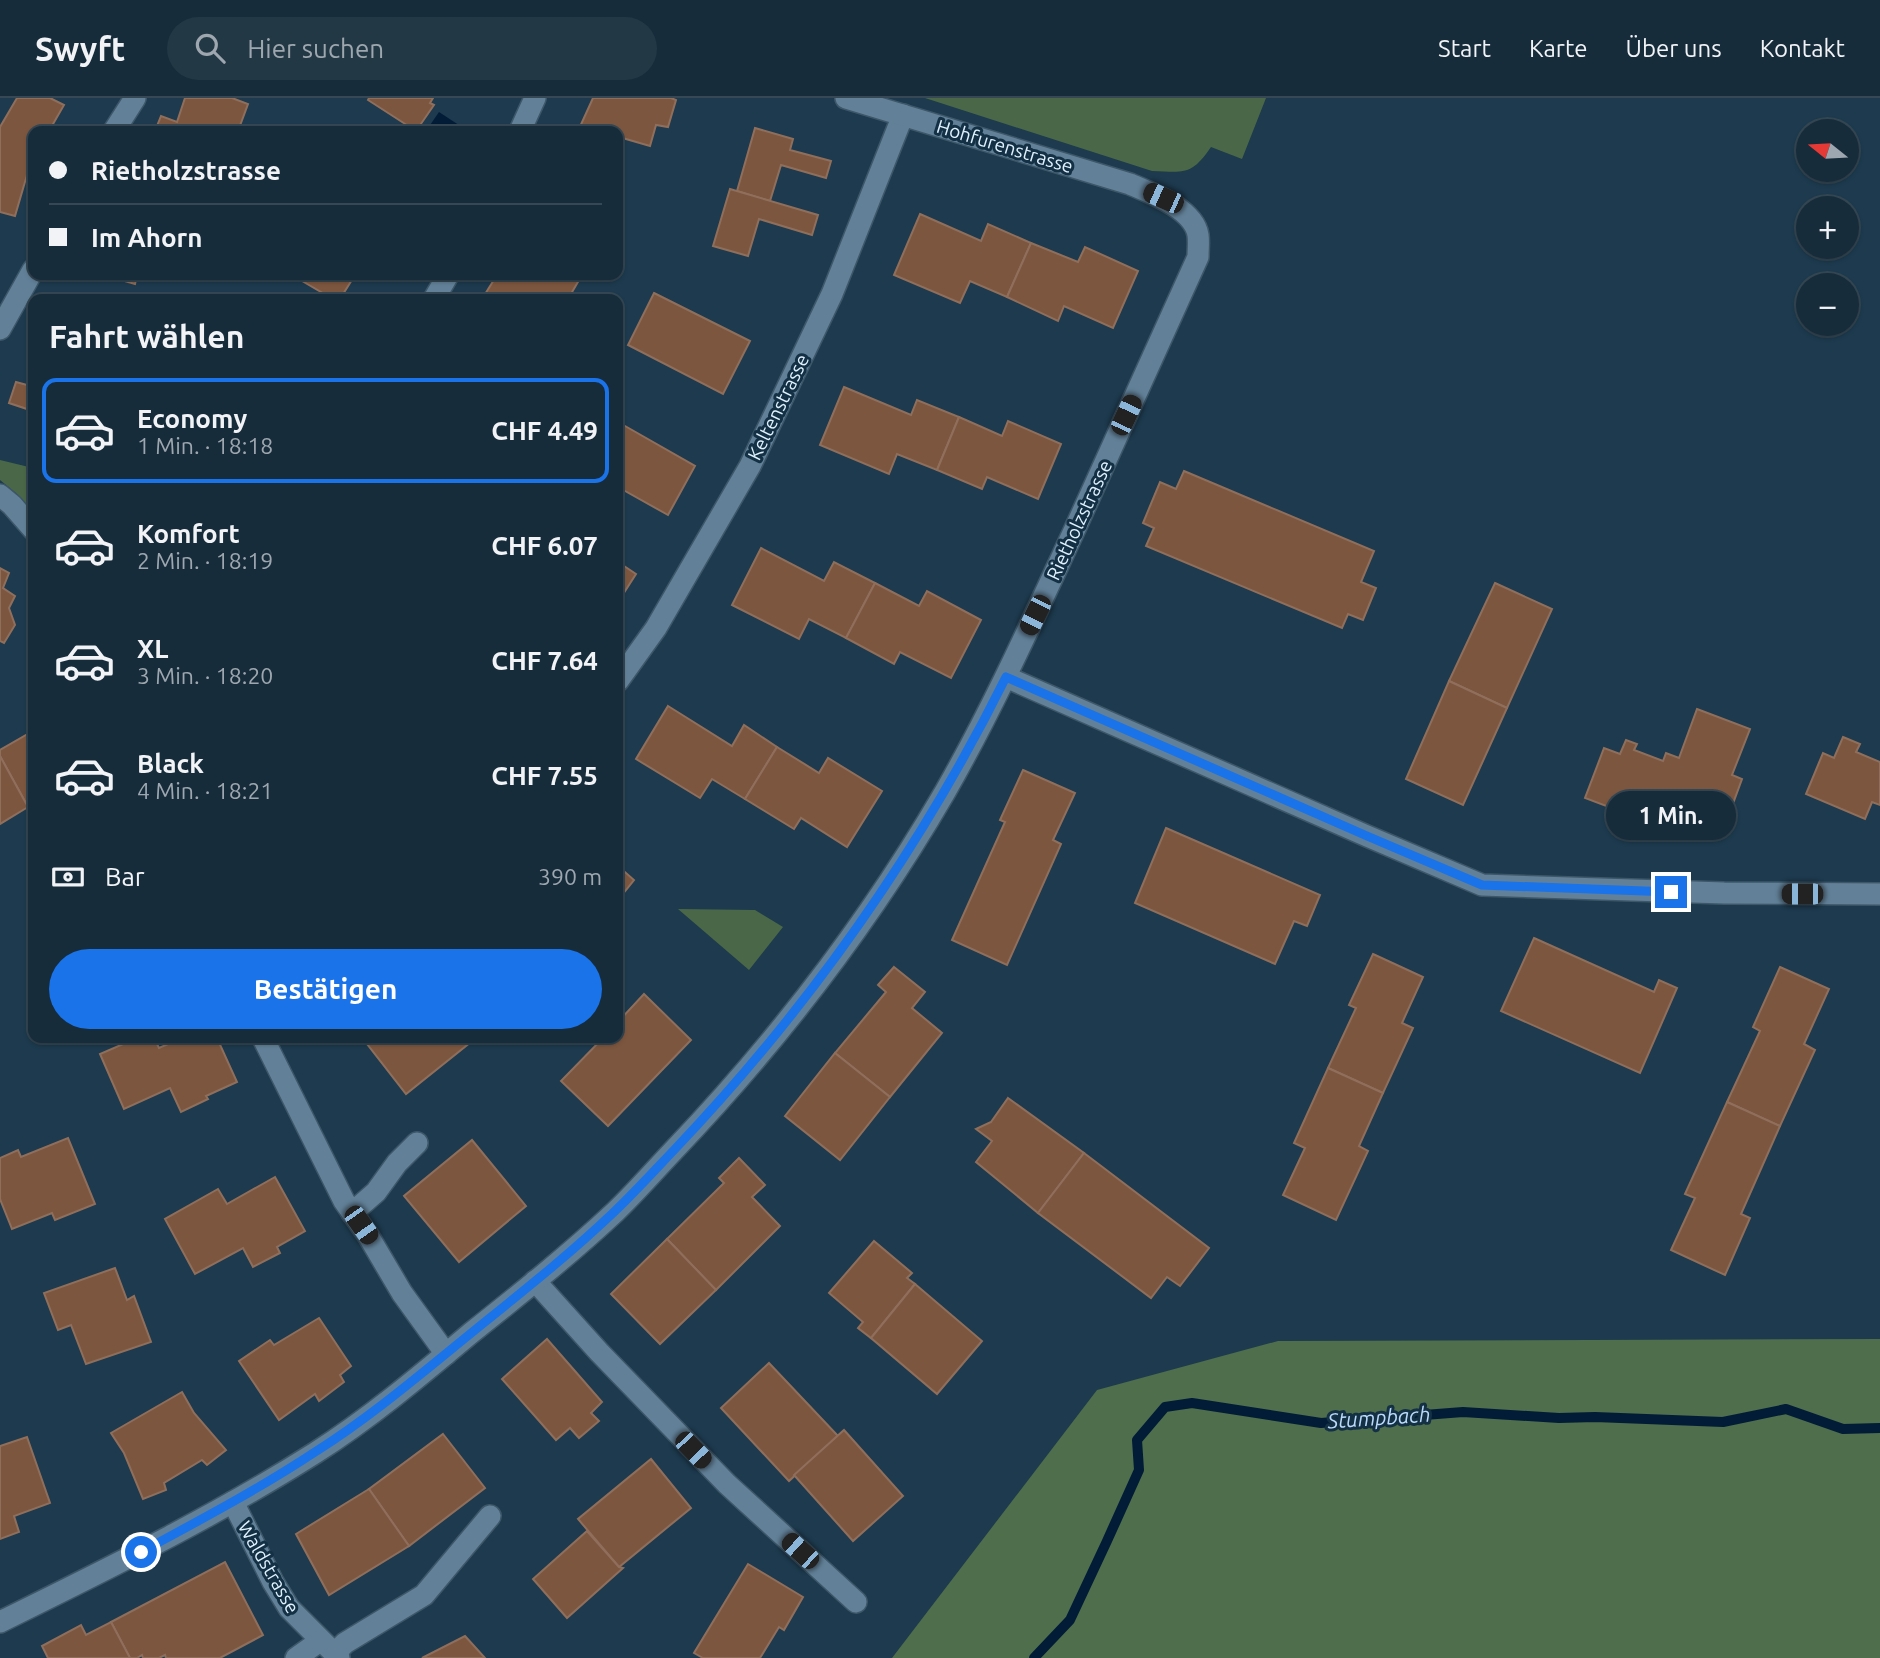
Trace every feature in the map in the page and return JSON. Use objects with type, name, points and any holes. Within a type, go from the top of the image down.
[{"type":"street","points":[[117,126],[135,98]]},
{"type":"street","points":[[522,126],[535,98]]},
{"type":"street","name":"Hohfurenstrasse","points":[[846,98],[1130,184],[1163,198]]},
{"type":"street","name":"Keltenstrasse","points":[[623,674],[656,628],[750,466],[832,294],[903,115]]},
{"type":"street","name":"Rietholzstrasse","points":[[0,1622],[233,1502],[317,1452],[402,1390],[615,1212],[712,1109],[789,1020],[854,931],[928,818],[970,747],[1006,677],[1198,257],[1198,233],[1184,213],[1163,198]]},
{"type":"street","points":[[0,329],[28,279]]},
{"type":"street","points":[[0,495],[28,523]]},
{"type":"street","points":[[1006,677],[1482,885],[1724,893],[1880,894]]},
{"type":"street","points":[[265,1043],[344,1201],[402,1293],[446,1354]]},
{"type":"street","points":[[352,1213],[376,1192],[397,1163],[417,1143]]},
{"type":"street","points":[[535,1281],[607,1361],[727,1485],[856,1602]]},
{"type":"street","name":"Waldstrasse","points":[[233,1502],[289,1608],[331,1651]]},
{"type":"street","points":[[296,1658],[331,1651],[424,1595],[490,1516]]},
{"type":"green space","points":[[925,98],[1266,98],[1242,159],[1211,147],[1192,168],[1172,172],[1152,171]]},
{"type":"green space","points":[[0,460],[28,467],[28,506],[16,493],[0,480]]},
{"type":"green space","points":[[678,909],[755,910],[783,927],[749,970]]},
{"type":"green space","points":[[1880,1339],[1880,1658],[892,1658],[1097,1390],[1278,1341]]},
{"type":"water","points":[[439,112],[460,126],[429,126]]},
{"type":"building","points":[[17,98],[50,98],[64,105],[52,126],[28,126],[28,174],[15,216],[0,212],[0,127]]},
{"type":"building","points":[[185,98],[232,98],[248,104],[240,126],[157,126],[161,116],[177,122]]},
{"type":"building","points":[[433,98],[430,103],[434,105],[419,126],[408,126],[368,100]]},
{"type":"building","points":[[593,98],[676,100],[668,127],[656,125],[650,146],[623,138],[623,126],[580,126]]},
{"type":"building","points":[[755,128],[793,139],[790,150],[831,161],[826,178],[781,165],[770,201],[737,191]]},
{"type":"building","points":[[730,189],[818,215],[812,235],[759,219],[748,256],[713,246]]},
{"type":"building","points":[[920,214],[981,241],[988,224],[1031,243],[1007,297],[970,281],[960,303],[894,275]]},
{"type":"building","points":[[1031,243],[1078,262],[1085,247],[1138,271],[1113,328],[1064,306],[1058,321],[1007,297]]},
{"type":"building","points":[[301,280],[352,280],[343,294],[324,294]]},
{"type":"building","points":[[494,280],[579,280],[571,294],[485,294]]},
{"type":"building","points":[[654,293],[750,341],[723,394],[628,345]]},
{"type":"building","points":[[16,382],[27,385],[28,382],[28,409],[9,403]]},
{"type":"building","points":[[844,387],[911,415],[917,400],[959,417],[937,470],[897,454],[889,474],[820,445]]},
{"type":"building","points":[[959,417],[1002,436],[1008,421],[1061,444],[1038,499],[987,477],[982,489],[937,470]]},
{"type":"building","points":[[623,425],[695,466],[668,515],[623,490]]},
{"type":"building","points":[[1184,471],[1374,551],[1361,582],[1376,588],[1363,620],[1348,614],[1342,628],[1146,546],[1154,528],[1143,523],[1160,482],[1176,489]]},
{"type":"building","points":[[761,548],[824,581],[834,562],[875,583],[846,638],[809,619],[799,639],[732,605]]},
{"type":"building","points":[[623,565],[636,574],[623,594]]},
{"type":"building","points":[[0,568],[9,573],[3,588],[15,596],[9,608],[15,625],[4,643],[0,641]]},
{"type":"building","points":[[875,583],[919,606],[927,591],[981,620],[951,678],[900,652],[894,664],[846,638]]},
{"type":"building","points":[[1495,583],[1552,609],[1507,708],[1449,681]]},
{"type":"building","points":[[1449,681],[1507,708],[1463,805],[1406,779]]},
{"type":"building","points":[[668,706],[732,746],[744,725],[777,747],[745,799],[712,779],[700,798],[636,759]]},
{"type":"building","points":[[1697,709],[1750,729],[1732,775],[1742,779],[1720,839],[1658,815],[1654,824],[1585,798],[1604,748],[1620,754],[1626,740],[1637,744],[1634,750],[1663,761],[1666,753],[1679,758]]},
{"type":"building","points":[[28,734],[28,807],[0,756],[0,750]]},
{"type":"building","points":[[1843,737],[1860,744],[1856,752],[1880,762],[1880,805],[1872,802],[1865,819],[1806,794],[1823,753],[1834,758]]},
{"type":"building","points":[[777,747],[819,773],[828,758],[882,791],[847,847],[801,818],[794,829],[745,799]]},
{"type":"building","points":[[0,756],[28,807],[0,824]]},
{"type":"building","points":[[1023,770],[1075,793],[1053,840],[1061,844],[1007,965],[952,940],[1005,822],[1000,820]]},
{"type":"building","points":[[1166,828],[1320,895],[1307,926],[1294,921],[1275,964],[1135,903]]},
{"type":"building","points":[[623,870],[634,880],[623,894]]},
{"type":"building","points":[[1534,938],[1654,992],[1659,980],[1677,988],[1640,1073],[1501,1011]]},
{"type":"building","points":[[1373,954],[1423,977],[1402,1023],[1413,1028],[1383,1093],[1328,1068],[1356,1008],[1349,1005]]},
{"type":"building","points":[[894,967],[925,992],[912,1008],[942,1033],[890,1097],[835,1053],[886,992],[878,985]]},
{"type":"building","points":[[1780,967],[1829,989],[1804,1044],[1815,1050],[1780,1126],[1727,1102],[1760,1031],[1753,1027]]},
{"type":"building","points":[[644,994],[691,1040],[608,1126],[561,1081],[598,1043],[623,1043],[623,1017]]},
{"type":"building","points":[[125,1043],[156,1043],[159,1048],[170,1043],[219,1043],[237,1082],[206,1096],[208,1099],[181,1112],[170,1088],[124,1109],[100,1054]]},
{"type":"building","points":[[366,1043],[470,1043],[406,1094]]},
{"type":"building","points":[[835,1053],[890,1097],[840,1160],[785,1116]]},
{"type":"building","points":[[1328,1068],[1383,1093],[1359,1146],[1368,1151],[1336,1220],[1283,1195],[1305,1148],[1294,1143]]},
{"type":"building","points":[[1008,1098],[1084,1153],[1038,1213],[976,1162],[992,1141],[976,1129],[991,1122]]},
{"type":"building","points":[[1727,1102],[1780,1126],[1741,1214],[1750,1218],[1725,1275],[1671,1250],[1695,1198],[1685,1194]]},
{"type":"building","points":[[68,1138],[95,1204],[55,1220],[52,1213],[12,1229],[0,1199],[0,1158],[18,1150],[21,1157]]},
{"type":"building","points":[[472,1140],[526,1206],[459,1262],[404,1196]]},
{"type":"building","points":[[1084,1153],[1209,1248],[1180,1286],[1167,1277],[1151,1298],[1038,1213]]},
{"type":"building","points":[[739,1158],[765,1185],[752,1197],[780,1226],[716,1290],[667,1239],[724,1183],[719,1178]]},
{"type":"building","points":[[275,1177],[305,1231],[277,1247],[280,1253],[253,1267],[243,1248],[195,1274],[165,1219],[218,1189],[227,1204]]},
{"type":"building","points":[[667,1239],[716,1290],[660,1344],[611,1294]]},
{"type":"building","points":[[874,1241],[912,1273],[907,1278],[915,1284],[871,1338],[858,1328],[863,1322],[829,1293]]},
{"type":"building","points":[[115,1268],[127,1300],[134,1296],[151,1342],[86,1364],[71,1325],[58,1330],[44,1293]]},
{"type":"building","points":[[915,1284],[982,1341],[937,1394],[871,1338]]},
{"type":"building","points":[[319,1318],[351,1366],[340,1375],[344,1382],[319,1401],[315,1394],[279,1420],[239,1361],[270,1340],[274,1345]]},
{"type":"building","points":[[547,1339],[602,1402],[591,1413],[599,1421],[579,1438],[570,1428],[556,1440],[502,1379]]},
{"type":"building","points":[[769,1363],[838,1436],[789,1481],[721,1408]]},
{"type":"building","points":[[182,1392],[194,1413],[226,1450],[207,1465],[202,1460],[164,1483],[166,1490],[143,1499],[124,1453],[111,1433]]},
{"type":"building","points":[[844,1430],[903,1496],[853,1541],[794,1475]]},
{"type":"building","points":[[443,1434],[485,1488],[409,1546],[369,1489]]},
{"type":"building","points":[[27,1437],[50,1503],[14,1516],[19,1532],[0,1539],[0,1446]]},
{"type":"building","points":[[651,1459],[691,1508],[619,1567],[578,1519]]},
{"type":"building","points":[[369,1489],[409,1546],[329,1595],[296,1534]]},
{"type":"building","points":[[587,1531],[619,1567],[623,1568],[567,1618],[533,1579]]},
{"type":"building","points":[[225,1562],[263,1635],[220,1658],[166,1658],[165,1655],[159,1658],[143,1658],[142,1655],[130,1658],[111,1622]]},
{"type":"building","points":[[748,1564],[803,1597],[784,1630],[779,1627],[760,1658],[703,1658],[694,1653]]},
{"type":"building","points":[[111,1622],[130,1658],[48,1658],[42,1646],[81,1625],[86,1635]]},
{"type":"building","points":[[465,1636],[485,1658],[422,1658]]},
{"type":"waterway","name":"Stumpbach","points":[[1034,1658],[1070,1620],[1139,1470],[1137,1440],[1165,1407],[1192,1403],[1321,1423],[1463,1412],[1559,1418],[1723,1422],[1786,1409],[1843,1429],[1880,1428]]},
{"type":"route","points":[[141,1552],[317,1452],[402,1390],[615,1212],[712,1109],[789,1020],[854,931],[943,795],[1006,677],[1482,885],[1671,892]]}]
